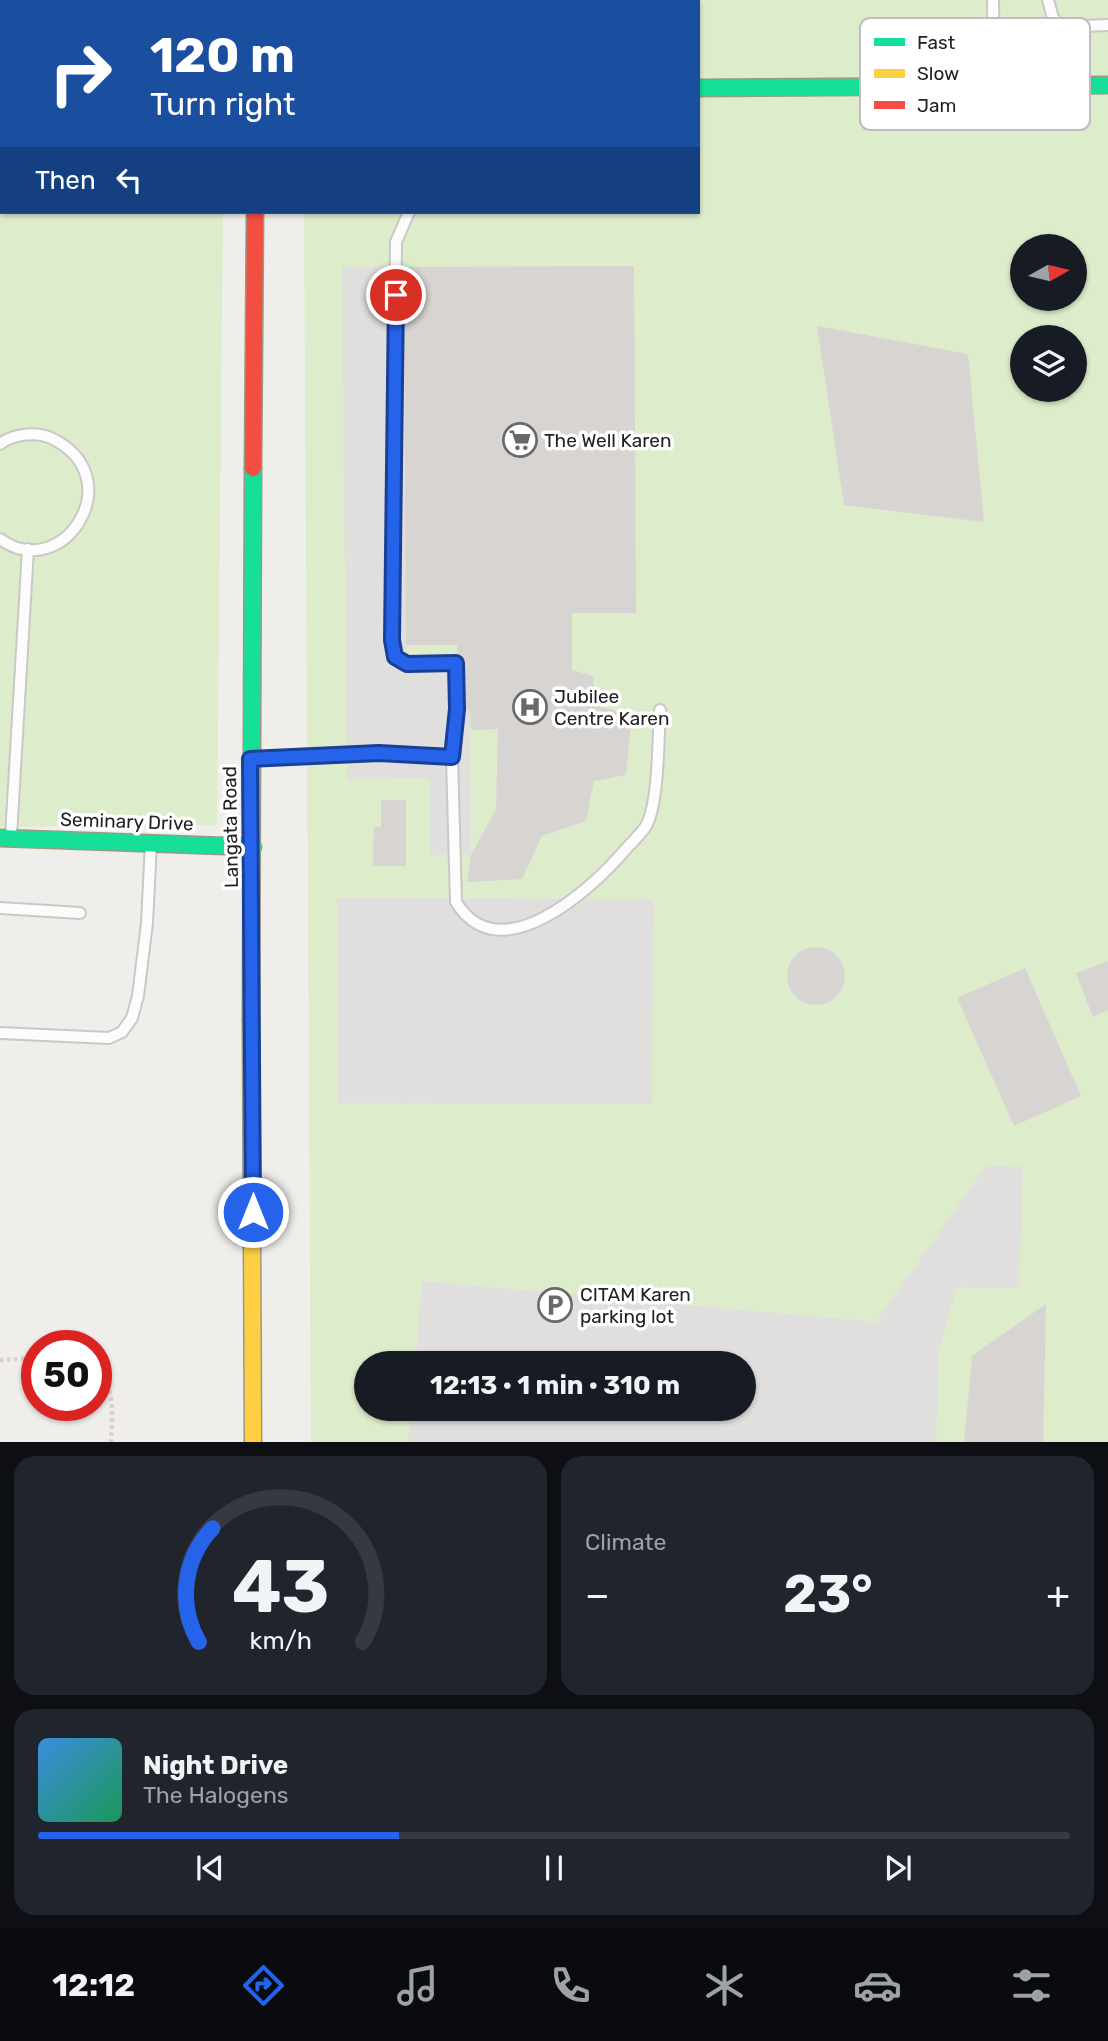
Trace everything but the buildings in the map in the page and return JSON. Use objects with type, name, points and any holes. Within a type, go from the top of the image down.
[{"type":"main road","points":[[1090,85],[1108,85]]},
{"type":"main road","points":[[700,88],[860,86]]},
{"type":"main road","name":"Langata Road","points":[[253,1442],[253,847],[250,759],[255,214]]},
{"type":"main road","name":"Seminary Drive","points":[[6,838],[253,847]]},
{"type":"lane","points":[[993,0],[993,18]]},
{"type":"lane","points":[[1048,0],[1053,18]]},
{"type":"lane","points":[[1090,26],[1108,25]]},
{"type":"lane","points":[[408,214],[396,242],[392,640],[395,657],[402,663],[456,663],[457,709],[452,757],[456,902],[466,918],[481,926],[506,928],[538,923],[573,901],[612,865],[646,827],[652,811],[660,710]]},
{"type":"lane","points":[[0,444],[25,434],[46,436],[65,445],[80,460],[88,480],[88,501],[81,521],[67,537],[49,547],[28,549],[7,544],[0,539]]},
{"type":"lane","points":[[6,838],[28,549]]},
{"type":"lane","points":[[250,759],[379,753],[452,757]]},
{"type":"lane","points":[[0,1032],[109,1038],[122,1032],[132,1018],[138,996],[152,844]]},
{"type":"lane","points":[[0,908],[80,913]]},
{"type":"path","points":[[0,1360],[21,1359]]},
{"type":"path","points":[[111,1442],[112,1421]]},
{"type":"green space","points":[[700,0],[1108,0],[1108,1442],[311,1442],[304,214],[700,214]]},
{"type":"green space","points":[[0,214],[223,214],[217,825],[0,827]]},
{"type":"shaded area","points":[[342,267],[404,267],[407,663],[456,663],[457,709],[470,709],[471,855],[430,855],[429,778],[347,779]]},
{"type":"shaded area","points":[[337,898],[653,899],[652,1104],[337,1103]]},
{"type":"shaded area","name":"CITAM Karen parking lot","points":[[986,1166],[1023,1167],[1019,1288],[957,1287],[939,1349],[936,1442],[408,1442],[410,1421],[756,1421],[756,1351],[416,1351],[422,1281],[876,1322]]},
{"type":"traffic: fast","points":[[1090,85],[1108,85]]},
{"type":"traffic: fast","points":[[700,88],[860,87]]},
{"type":"traffic: fast","points":[[251,1020],[253,468]]},
{"type":"traffic: fast","points":[[0,838],[253,847]]},
{"type":"traffic: slow","points":[[251,1020],[253,1442]]},
{"type":"traffic: jam","points":[[253,468],[255,214]]},
{"type":"place","name":"The Well Karen","points":[[520,440]]},
{"type":"place","name":"Jubilee Centre Karen","points":[[530,707]]},
{"type":"place","name":"CITAM Karen parking lot","points":[[555,1305]]},
{"type":"route","points":[[253,1212],[253,847],[250,759],[379,753],[452,757],[457,709],[456,663],[402,663],[395,657],[392,640],[396,295]]}]
